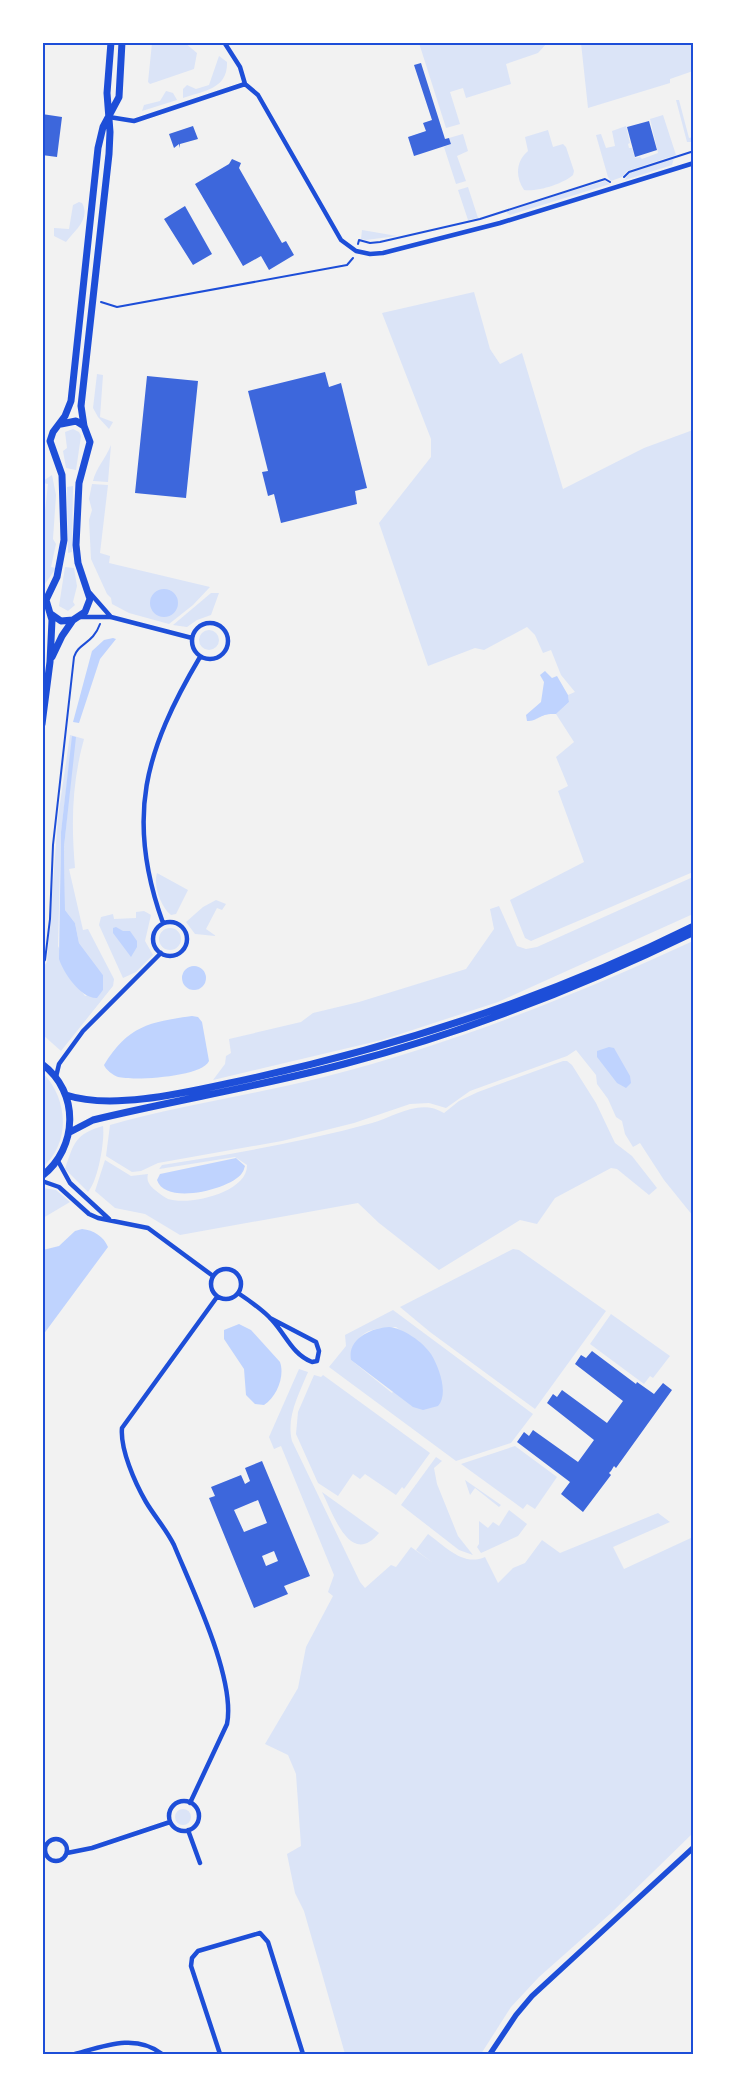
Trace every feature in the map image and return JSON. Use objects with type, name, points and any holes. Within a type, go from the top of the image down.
[{"type":"main road","points":[[50,662],[62,636],[89,606],[89,592],[78,564],[76,545],[79,483],[90,442],[84,426],[81,406],[108,154],[107,93],[111,42]]},
{"type":"main road","points":[[42,724],[50,662],[51,614],[46,600],[58,577],[62,558],[64,509],[62,475],[50,441],[53,432],[61,424],[71,400],[98,148],[108,116],[119,96],[122,42]]},
{"type":"main road","points":[[61,424],[72,421],[84,426]]},
{"type":"main road","points":[[51,614],[61,620],[76,619]]},
{"type":"main road","points":[[66,1095],[78,1099],[104,1101],[180,1094],[305,1067],[382,1046],[544,991],[694,926]]},
{"type":"main road","points":[[70,1132],[93,1120],[306,1073],[432,1038],[556,994],[694,932]]},
{"type":"main road","points":[[42,1064],[56,1077],[66,1095],[71,1118],[70,1132],[58,1161],[42,1176]]},
{"type":"street","points":[[224,42],[240,67],[245,84],[258,95],[341,240],[351,249],[363,253],[383,253],[470,232],[694,163]]},
{"type":"street","points":[[108,116],[134,121],[245,84]]},
{"type":"street","points":[[89,592],[111,616]]},
{"type":"street","points":[[76,619],[111,616],[192,638]]},
{"type":"street","points":[[206,623],[217,624],[227,633],[228,647],[222,654],[211,660],[200,656],[193,648],[192,638],[197,628],[206,623]]},
{"type":"street","points":[[162,924],[148,878],[144,852],[145,785],[149,766],[165,722],[200,656]]},
{"type":"street","points":[[162,924],[177,924],[184,930],[185,944],[178,953],[173,955],[161,954],[154,946],[153,936],[162,924]]},
{"type":"street","points":[[56,1077],[59,1064],[83,1031],[161,954]]},
{"type":"street","points":[[58,1161],[70,1183],[110,1219]]},
{"type":"street","points":[[42,1181],[59,1187],[89,1214],[148,1228],[213,1276]]},
{"type":"street","points":[[213,1276],[226,1269],[235,1272],[240,1280],[238,1293]]},
{"type":"street","points":[[213,1276],[211,1289],[217,1297],[226,1300],[238,1293]]},
{"type":"street","points":[[238,1293],[270,1318],[316,1342],[319,1351],[317,1361],[308,1360],[295,1350],[270,1318]]},
{"type":"street","points":[[190,1803],[227,1724],[229,1713],[228,1694],[213,1646],[174,1545],[141,1492],[121,1440],[122,1428],[217,1297]]},
{"type":"street","points":[[180,1802],[190,1803],[198,1814],[196,1824],[188,1830],[175,1829],[170,1822],[172,1807],[180,1802]]},
{"type":"street","points":[[67,1853],[67,1847],[64,1842],[55,1838],[49,1841],[45,1847],[45,1858],[60,1861],[67,1853],[92,1848],[170,1822]]},
{"type":"street","points":[[188,1830],[200,1863]]},
{"type":"street","points":[[490,2054],[516,2015],[532,1996],[694,1848]]},
{"type":"street","points":[[220,2054],[191,1966],[192,1958],[198,1951],[260,1933],[268,1942],[303,2054]]},
{"type":"street","points":[[75,2054],[128,2042],[144,2044],[162,2054]]},
{"type":"path","points":[[621,179],[629,172],[694,151]]},
{"type":"path","points":[[359,240],[375,242],[425,232],[480,219],[605,179],[613,182]]},
{"type":"path","points":[[95,301],[117,307],[347,265],[354,257]]},
{"type":"path","points":[[42,964],[45,960],[50,919],[52,853],[74,657],[77,650],[95,636],[100,624]]},
{"type":"shaded area","points":[[547,42],[538,53],[506,64],[511,84],[466,98],[463,88],[450,92],[460,124],[446,128],[419,43]]},
{"type":"shaded area","points":[[152,43],[185,43],[197,53],[194,69],[150,84],[148,82]]},
{"type":"shaded area","points":[[581,43],[693,43],[693,71],[670,79],[670,83],[588,108]]},
{"type":"shaded area","points":[[219,56],[227,62],[226,71],[219,83],[206,91],[183,98],[183,89],[187,85],[196,89],[209,85]]},
{"type":"shaded area","points":[[166,91],[173,93],[177,100],[142,111],[144,105],[160,101]]},
{"type":"shaded area","points":[[676,100],[679,100],[689,138],[693,137],[693,142],[687,142]]},
{"type":"shaded area","points":[[663,115],[676,155],[627,171],[622,177],[611,181],[608,177],[596,135],[601,134],[606,148],[615,146],[612,131],[626,126],[630,143],[628,144],[629,148],[632,148],[635,158],[640,157],[642,159],[658,153],[650,119]]},
{"type":"shaded area","points":[[548,130],[553,147],[563,144],[566,147],[574,171],[573,175],[550,187],[524,190],[519,180],[518,169],[521,159],[528,151],[525,137]]},
{"type":"shaded area","points":[[463,134],[468,151],[457,156],[466,181],[456,184],[444,147],[451,144],[449,138]]},
{"type":"shaded area","points":[[674,158],[672,165],[625,180],[629,173]]},
{"type":"shaded area","points":[[605,181],[610,184],[510,215],[507,213],[507,210]]},
{"type":"shaded area","points":[[468,187],[478,218],[468,220],[458,190]]},
{"type":"shaded area","points":[[79,202],[82,203],[84,214],[77,229],[66,242],[54,236],[54,228],[69,229],[73,205]]},
{"type":"shaded area","points":[[362,230],[397,236],[366,240],[361,239]]},
{"type":"shaded area","points":[[474,292],[490,349],[500,364],[522,353],[563,489],[644,448],[693,430],[693,872],[531,941],[525,938],[510,900],[584,862],[558,791],[568,786],[556,757],[574,742],[556,714],[569,702],[568,695],[575,692],[561,675],[551,650],[543,653],[535,635],[527,627],[484,650],[475,648],[428,666],[379,523],[431,457],[431,439],[382,313]]},
{"type":"shaded area","points":[[97,374],[103,375],[100,417],[113,422],[109,429],[93,408]]},
{"type":"shaded area","points":[[73,429],[79,432],[81,436],[76,470],[66,468],[63,451],[67,448],[65,432]]},
{"type":"shaded area","points":[[111,445],[108,482],[93,481],[96,472]]},
{"type":"shaded area","points":[[52,475],[56,495],[53,539],[56,544],[51,567],[56,568],[45,584],[43,583],[42,538],[48,484],[43,483],[43,481]]},
{"type":"shaded area","points":[[92,484],[108,485],[100,553],[110,556],[109,563],[210,587],[193,605],[169,624],[129,613],[112,604],[111,598],[107,594],[91,559],[89,520],[92,510],[89,499]]},
{"type":"shaded area","points":[[73,486],[72,552],[68,553],[67,487]]},
{"type":"shaded area","points":[[65,567],[74,568],[77,586],[73,602],[75,605],[68,611],[59,606]]},
{"type":"shaded area","points":[[211,593],[219,593],[211,615],[197,620],[187,627],[173,625]]},
{"type":"shaded area","points":[[209,630],[216,633],[219,640],[216,647],[209,650],[202,647],[199,640],[202,633]]},
{"type":"shaded area","points":[[70,735],[84,739],[75,787],[73,835],[75,868],[69,869],[83,930],[88,929],[114,979],[113,986],[61,1051],[43,1035],[42,969],[47,962],[58,817]],"holes":[[[69,766],[72,767],[64,847],[65,910],[75,923],[79,943],[103,975],[103,990],[85,996],[77,985],[58,946],[61,832]]]},
{"type":"shaded area","points":[[157,873],[188,890],[176,914],[171,915],[161,902],[156,884]]},
{"type":"shaded area","points":[[693,877],[693,914],[498,1002],[382,1040],[213,1080],[225,1064],[226,1056],[231,1053],[229,1039],[301,1022],[313,1013],[359,1002],[466,969],[494,929],[490,909],[499,906],[517,946],[526,949],[537,947]]},
{"type":"shaded area","points":[[216,900],[226,904],[222,910],[217,908],[206,929],[216,936],[195,934],[186,922],[203,907]]},
{"type":"shaded area","points":[[144,911],[151,915],[145,941],[153,955],[136,972],[123,978],[99,925],[101,917],[113,914],[114,919],[136,918],[136,912]]},
{"type":"shaded area","points":[[170,928],[178,931],[181,939],[178,947],[170,950],[162,947],[159,939],[162,931]]},
{"type":"shaded area","points":[[693,941],[693,1216],[664,1180],[640,1143],[633,1147],[625,1134],[622,1121],[616,1117],[608,1099],[597,1084],[596,1075],[576,1050],[567,1056],[470,1091],[446,1108],[429,1103],[410,1104],[354,1123],[282,1141],[158,1163],[141,1171],[132,1172],[106,1156],[110,1125],[324,1077],[419,1050],[558,1000]]},
{"type":"shaded area","points":[[567,1061],[572,1065],[596,1103],[615,1143],[632,1156],[657,1188],[649,1195],[617,1169],[611,1168],[555,1198],[537,1224],[520,1220],[439,1270],[379,1223],[358,1203],[180,1235],[145,1214],[115,1208],[95,1191],[105,1160],[131,1176],[148,1174],[150,1185],[168,1199],[178,1201],[190,1200],[216,1195],[238,1183],[245,1174],[247,1165],[235,1157],[159,1169],[162,1165],[320,1136],[372,1123],[417,1108],[426,1107],[444,1113],[459,1101],[478,1092]]},
{"type":"shaded area","points":[[43,1073],[57,1095],[63,1120],[62,1133],[58,1145],[52,1157],[43,1167]]},
{"type":"shaded area","points":[[103,1126],[100,1160],[92,1187],[88,1192],[65,1169],[71,1152],[81,1136]]},
{"type":"shaded area","points":[[43,1188],[56,1190],[70,1202],[43,1218]]},
{"type":"shaded area","points":[[513,1249],[519,1250],[606,1311],[535,1409],[430,1332],[400,1307]]},
{"type":"shaded area","points":[[393,1310],[533,1414],[511,1443],[456,1461],[329,1367],[346,1346],[345,1335]],"holes":[[[396,1327],[428,1351],[392,1393],[351,1360],[360,1337],[371,1330],[386,1328]]]},
{"type":"shaded area","points":[[611,1314],[670,1356],[653,1378],[650,1376],[644,1384],[590,1344]]},
{"type":"shaded area","points":[[299,1369],[308,1372],[292,1414],[292,1441],[360,1582],[365,1588],[391,1565],[396,1567],[411,1547],[433,1563],[416,1550],[428,1534],[462,1557],[477,1559],[485,1557],[498,1583],[513,1568],[525,1563],[542,1540],[560,1553],[658,1513],[670,1522],[613,1547],[624,1569],[693,1537],[693,1833],[610,1914],[539,1977],[511,2007],[481,2054],[345,2054],[304,1911],[295,1893],[287,1854],[301,1846],[296,1774],[288,1755],[265,1744],[298,1688],[306,1647],[333,1596],[328,1592],[334,1575],[281,1446],[274,1449],[269,1437]]},
{"type":"shaded area","points":[[314,1375],[321,1377],[323,1375],[430,1453],[404,1489],[402,1487],[396,1495],[365,1474],[360,1479],[353,1474],[338,1496],[318,1483],[296,1434],[298,1412]]},
{"type":"shaded area","points":[[515,1446],[557,1477],[535,1509],[527,1504],[523,1509],[461,1464]]},
{"type":"shaded area","points":[[436,1457],[442,1461],[434,1468],[437,1484],[458,1536],[473,1555],[459,1550],[401,1505]]},
{"type":"shaded area","points":[[465,1480],[501,1505],[499,1507],[475,1488],[470,1495]]},
{"type":"shaded area","points":[[322,1492],[379,1533],[369,1542],[359,1544],[351,1541],[337,1523]]},
{"type":"shaded area","points":[[509,1510],[527,1524],[518,1536],[481,1553],[477,1547],[479,1544],[479,1521],[488,1528],[493,1522],[499,1526]]},
{"type":"shaded area","points":[[183,1809],[189,1811],[191,1817],[189,1823],[183,1825],[177,1823],[175,1817],[177,1811]]},
{"type":"water","points":[[164,589],[174,593],[178,603],[174,613],[164,617],[154,613],[150,603],[154,593]]},
{"type":"water","points":[[116,639],[100,659],[79,723],[73,722],[92,651],[104,640]]},
{"type":"water","points":[[545,671],[552,678],[557,676],[568,695],[569,702],[556,714],[527,721],[526,715],[541,702],[544,682],[540,675]]},
{"type":"water","points":[[72,736],[76,737],[64,847],[65,910],[75,923],[79,943],[103,975],[103,990],[97,998],[91,997],[79,990],[64,971],[59,959],[61,832]]},
{"type":"water","points":[[116,927],[123,931],[130,931],[137,941],[137,947],[131,957],[113,933],[113,928]]},
{"type":"water","points":[[194,966],[199,967],[205,973],[205,983],[199,989],[194,990],[189,989],[183,983],[182,978],[183,973],[189,967]]},
{"type":"water","points":[[192,1016],[198,1017],[202,1022],[209,1061],[204,1066],[181,1074],[152,1078],[118,1077],[105,1067],[104,1065],[122,1042],[141,1028],[163,1021]]},
{"type":"water","points":[[609,1047],[614,1048],[630,1076],[631,1083],[626,1088],[617,1083],[597,1057],[597,1051]]},
{"type":"water","points":[[236,1158],[245,1166],[243,1172],[236,1179],[213,1189],[199,1192],[172,1192],[163,1188],[157,1180],[160,1174]]},
{"type":"water","points":[[82,1229],[98,1235],[108,1247],[43,1335],[43,1250],[59,1246],[75,1231]]},
{"type":"water","points":[[239,1324],[251,1330],[280,1362],[281,1380],[279,1386],[273,1397],[264,1405],[255,1404],[246,1395],[244,1369],[224,1339],[224,1330]]},
{"type":"water","points":[[389,1327],[412,1336],[431,1354],[442,1380],[443,1395],[438,1406],[423,1410],[413,1407],[351,1360],[353,1346],[362,1336],[368,1332]]},
{"type":"building","points":[[421,63],[445,139],[449,138],[451,144],[414,156],[408,137],[426,131],[423,123],[432,120],[414,65]]},
{"type":"building","points":[[42,114],[62,117],[57,157],[42,155]]},
{"type":"building","points":[[649,121],[657,150],[635,157],[627,127]]},
{"type":"building","points":[[193,126],[198,139],[180,144],[180,148],[179,144],[174,148],[169,134]]},
{"type":"building","points":[[232,159],[241,163],[239,168],[282,243],[286,241],[294,255],[269,270],[261,256],[243,266],[195,184],[229,164]]},
{"type":"building","points":[[185,206],[212,254],[193,265],[164,219]]},
{"type":"building","points":[[325,372],[329,387],[341,383],[367,488],[355,491],[357,504],[281,523],[274,494],[268,496],[262,472],[268,471],[248,391]]},
{"type":"building","points":[[147,376],[198,381],[186,498],[135,493]]},
{"type":"building","points":[[592,1351],[636,1384],[637,1382],[654,1394],[663,1383],[672,1390],[616,1468],[614,1466],[609,1473],[611,1475],[583,1512],[561,1494],[570,1482],[517,1442],[524,1432],[529,1436],[533,1430],[578,1462],[594,1440],[547,1403],[553,1394],[557,1397],[562,1390],[607,1423],[623,1401],[575,1364],[581,1355],[586,1358]]},
{"type":"building","points":[[262,1461],[310,1576],[284,1586],[288,1594],[254,1608],[209,1498],[215,1496],[211,1487],[241,1475],[245,1484],[250,1481],[245,1468]],"holes":[[[258,1500],[267,1523],[244,1532],[234,1510]],[[274,1551],[278,1561],[266,1566],[262,1556]]]}]
